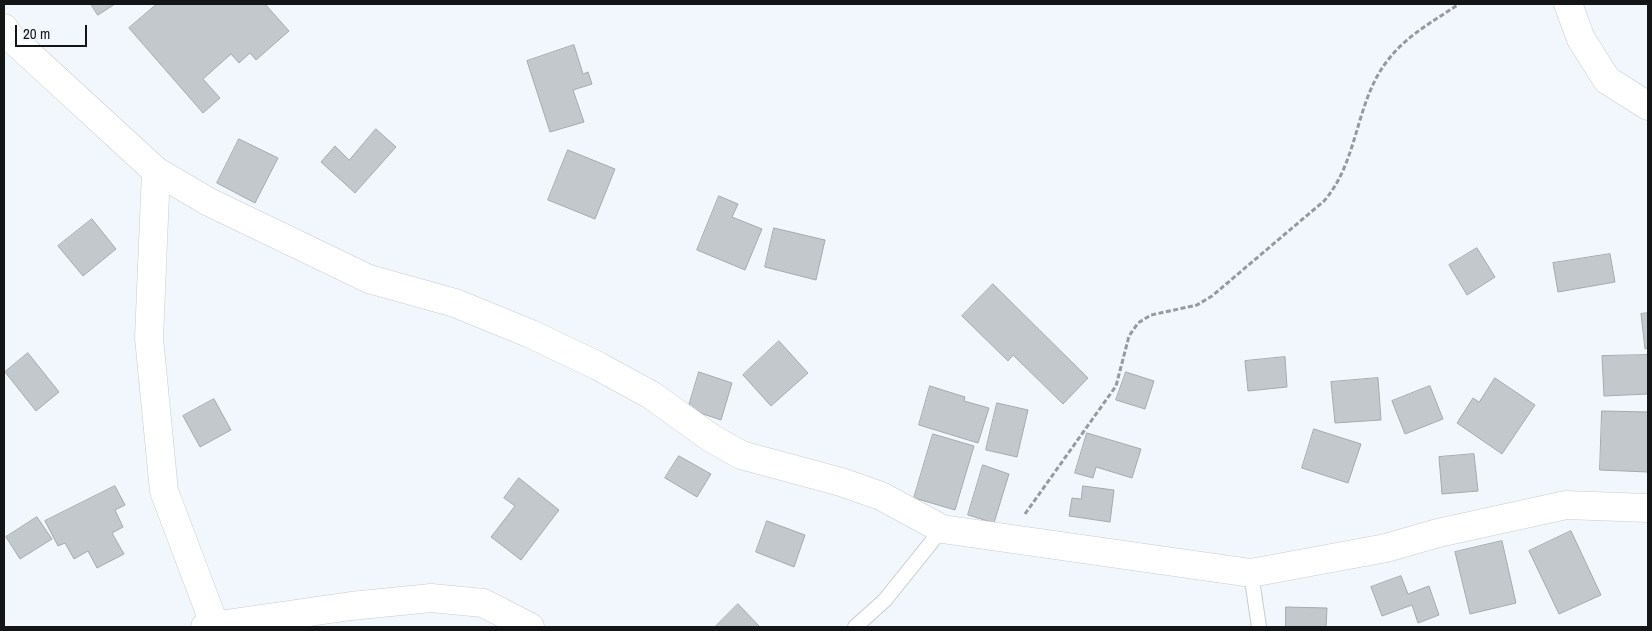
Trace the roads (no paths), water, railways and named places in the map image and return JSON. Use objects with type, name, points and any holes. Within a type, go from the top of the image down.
[{"type":"main road","points":[[1568,4],[1581,40],[1607,80],[1648,106]]},
{"type":"main road","points":[[5,34],[156,171],[209,202],[369,279],[455,303],[531,334],[598,366],[651,396],[711,438],[741,454],[841,482],[881,496],[942,529],[1251,573],[1386,548],[1438,533],[1566,505],[1648,508]]},
{"type":"main road","points":[[156,171],[149,338],[164,491],[210,627],[351,606],[431,598],[483,603],[530,627]]},
{"type":"lane","points":[[855,627],[885,600],[942,529]]},
{"type":"lane","points":[[1251,573],[1259,627]]}]
